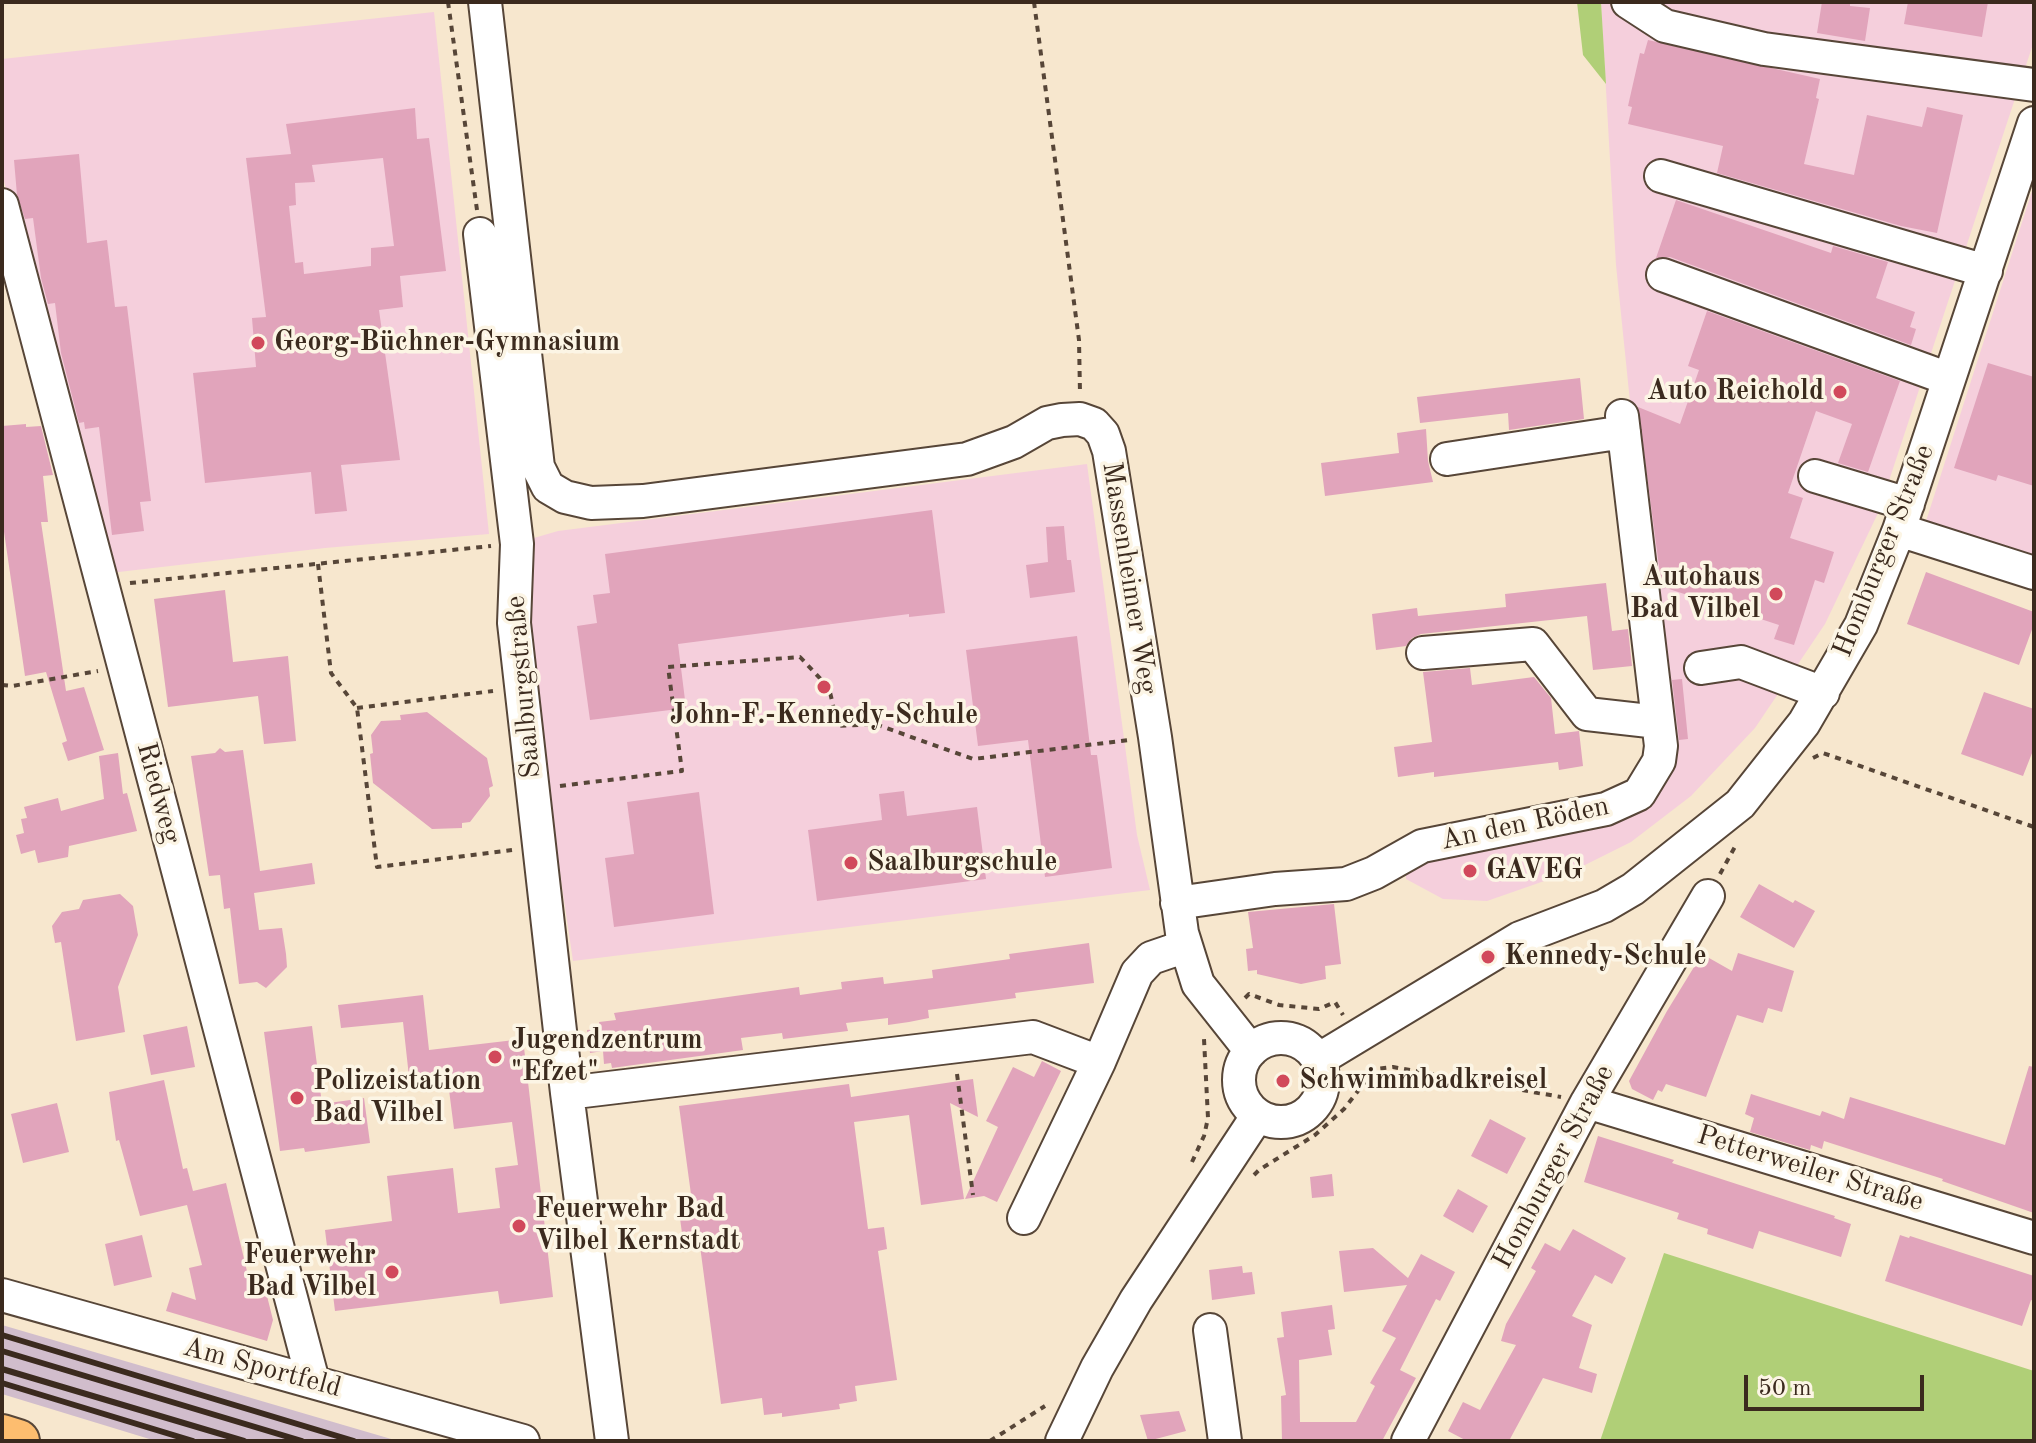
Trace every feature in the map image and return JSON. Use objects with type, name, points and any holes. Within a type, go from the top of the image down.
[{"type":"main road","points":[[2,1436],[18,1441]]},
{"type":"street","points":[[485,2],[538,467],[548,487],[565,497],[591,503],[643,501],[967,459],[1014,442],[1047,423],[1080,419]]},
{"type":"street","points":[[1628,2],[1665,26],[1764,49],[2034,85]]},
{"type":"street","name":"Homburger Straße","points":[[1318,1060],[1520,938],[1604,906],[1633,889],[1740,804],[1804,723],[1861,625],[1903,517],[1986,271],[2025,181],[2034,125]]},
{"type":"street","points":[[1661,176],[1986,271]]},
{"type":"street","name":"Riedweg","points":[[2,205],[313,1381]]},
{"type":"street","name":"Saalburgstraße","points":[[480,234],[517,544],[514,623],[521,688],[567,1093],[612,1441]]},
{"type":"street","points":[[1663,275],[1949,379]]},
{"type":"street","name":"Massenheimer Weg","points":[[1080,419],[1094,424],[1103,434],[1109,451],[1186,946],[1198,984],[1251,1051]]},
{"type":"street","name":"An den Röden","points":[[1177,903],[1275,889],[1346,884],[1374,873],[1422,846],[1606,809],[1622,804],[1644,788],[1659,761],[1661,746],[1623,424],[1447,459]]},
{"type":"street","points":[[1815,476],[2034,573]]},
{"type":"street","points":[[1423,653],[1533,644],[1587,714],[1658,722]]},
{"type":"street","points":[[1701,668],[1741,662],[1823,693]]},
{"type":"street","name":"Homburger Straße","points":[[1408,1441],[1587,1102],[1708,896]]},
{"type":"street","points":[[1024,1218],[1099,1062],[1137,973],[1151,958],[1186,946]]},
{"type":"street","points":[[567,1093],[1033,1037],[1099,1062]]},
{"type":"street","points":[[1286,1039],[1309,1049],[1318,1060],[1322,1071],[1320,1096],[1304,1115],[1281,1122],[1258,1115],[1249,1107],[1239,1085],[1244,1061],[1261,1043],[1286,1039]]},
{"type":"street","name":"Petterweiler Straße","points":[[1587,1102],[2034,1238]]},
{"type":"street","points":[[1062,1441],[1097,1368],[1136,1300],[1258,1115]]},
{"type":"street","name":"Am Sportfeld","points":[[2,1295],[523,1441]]},
{"type":"street","points":[[1210,1330],[1225,1441]]},
{"type":"path","points":[[448,2],[480,234]]},
{"type":"path","points":[[1034,2],[1079,340],[1080,419]]},
{"type":"path","points":[[103,586],[517,544]]},
{"type":"path","points":[[318,564],[331,673],[357,708],[377,867],[541,846]]},
{"type":"path","points":[[534,789],[682,771],[668,667],[800,657],[829,688],[838,726],[875,724],[973,759],[1155,737]]},
{"type":"path","points":[[2,685],[12,686],[124,666]]},
{"type":"path","points":[[357,708],[521,688]]},
{"type":"path","points":[[1803,764],[1823,753],[2034,827]]},
{"type":"path","points":[[1708,896],[1742,834]]},
{"type":"path","points":[[1186,1174],[1204,1136],[1208,1118],[1203,1040],[1249,994],[1279,1005],[1319,1009],[1335,1002]]},
{"type":"path","points":[[954,1047],[973,1195]]},
{"type":"path","points":[[1250,1181],[1259,1170],[1315,1135],[1344,1109],[1375,1069],[1393,1067],[1587,1102]]},
{"type":"path","points":[[990,1441],[1043,1409],[1050,1397]]},
{"type":"shaded area","points":[[1601,2],[2034,2],[2034,41],[1879,511],[1825,624],[1755,728],[1691,796],[1631,842],[1573,871],[1487,901],[1443,899],[1406,879],[1405,862],[1618,810],[1666,753],[1616,265]]},
{"type":"shaded area","name":"Georg-Büchner-Gymnasium","points":[[434,12],[489,534],[325,548],[110,573],[2,174],[2,59]]},
{"type":"shaded area","points":[[2034,185],[2034,557],[1926,521]]},
{"type":"shaded area","name":"John-F.-Kennedy-Schule","points":[[1087,464],[1137,835],[1150,890],[573,961],[523,623],[527,540],[558,531]]},
{"type":"shaded area","points":[[2,1325],[398,1441],[156,1441],[2,1394]]},
{"type":"green space","points":[[1577,2],[1601,2],[1606,84],[1583,55]]},
{"type":"green space","points":[[1664,1253],[2034,1371],[2034,1441],[1600,1441]]},
{"type":"building","points":[[1822,2],[1850,2],[1850,6],[1870,8],[1865,41],[1817,33]]},
{"type":"building","points":[[1908,2],[1988,2],[1982,37],[1904,24]]},
{"type":"building","points":[[1648,40],[1820,79],[1816,98],[1819,99],[1804,164],[1854,175],[1867,115],[1922,127],[1927,107],[1963,115],[1937,233],[1901,226],[1717,173],[1723,146],[1628,124],[1632,107],[1628,106],[1640,53],[1644,54]]},
{"type":"building","points":[[415,108],[417,139],[429,138],[446,271],[400,276],[403,307],[379,310],[400,460],[341,465],[347,511],[315,514],[311,472],[205,483],[193,373],[256,367],[252,318],[266,317],[246,158],[291,154],[286,124]],"holes":[[[383,158],[394,246],[371,248],[371,266],[304,274],[303,262],[295,263],[289,206],[296,205],[295,183],[315,182],[312,165]]]},
{"type":"building","points":[[79,154],[87,243],[107,240],[115,307],[127,306],[151,501],[140,502],[144,531],[112,535],[99,427],[85,429],[84,422],[79,423],[61,353],[55,303],[48,304],[41,278],[33,218],[25,219],[17,195],[14,160]]},
{"type":"building","points":[[1676,200],[1831,253],[1833,246],[1888,262],[1876,298],[1915,312],[1910,327],[1916,329],[1911,345],[1670,257],[1656,258]]},
{"type":"building","points":[[1707,311],[1900,381],[1868,472],[1838,463],[1852,424],[1816,411],[1788,493],[1803,498],[1790,538],[1834,552],[1824,583],[1815,580],[1794,645],[1774,639],[1779,625],[1662,589],[1638,407],[1680,424],[1699,370],[1688,366]]},
{"type":"building","points":[[1988,363],[2034,377],[2034,486],[1998,475],[1996,481],[1954,468]]},
{"type":"building","points":[[1580,378],[1584,419],[1509,430],[1508,413],[1420,423],[1417,397]]},
{"type":"building","points":[[26,424],[26,427],[41,426],[53,475],[43,476],[48,522],[41,522],[66,691],[84,687],[104,750],[68,761],[62,743],[67,741],[46,672],[25,676],[2,518],[2,426]]},
{"type":"building","points":[[1426,429],[1433,482],[1325,496],[1321,463],[1399,453],[1397,433]]},
{"type":"building","points":[[932,510],[945,613],[909,617],[909,614],[678,644],[686,708],[590,720],[577,626],[597,623],[593,595],[610,593],[605,554]]},
{"type":"building","points":[[1064,526],[1067,560],[1071,560],[1075,592],[1030,598],[1026,565],[1048,562],[1046,527]]},
{"type":"building","points":[[1926,572],[2034,612],[2034,624],[2019,665],[1907,624]]},
{"type":"building","points":[[1606,583],[1612,631],[1628,629],[1632,666],[1593,670],[1587,616],[1421,634],[1412,638],[1406,646],[1376,650],[1372,614],[1417,608],[1418,616],[1506,607],[1505,594]]},
{"type":"building","points":[[225,590],[233,662],[288,656],[296,741],[264,744],[258,696],[168,707],[154,599]]},
{"type":"building","points":[[1077,636],[1091,755],[1097,755],[1112,868],[1045,877],[1028,740],[978,746],[966,650]]},
{"type":"building","points":[[1470,668],[1472,685],[1534,677],[1551,698],[1555,734],[1579,731],[1583,766],[1559,770],[1558,762],[1434,777],[1434,772],[1398,777],[1394,747],[1432,742],[1423,672]]},
{"type":"building","points":[[1682,679],[1688,739],[1679,740],[1672,680]]},
{"type":"building","points":[[1984,692],[2034,709],[2034,748],[2023,776],[1961,754]]},
{"type":"building","points":[[427,712],[487,758],[493,786],[489,788],[490,796],[470,822],[462,823],[462,828],[432,829],[373,783],[371,735],[381,721],[401,720],[400,715]]},
{"type":"building","points":[[220,748],[225,752],[243,750],[260,871],[312,863],[315,884],[254,893],[259,930],[282,928],[286,954],[287,967],[266,988],[257,982],[239,984],[230,908],[224,909],[220,875],[209,876],[191,756],[215,753]]},
{"type":"building","points":[[118,753],[123,794],[127,793],[137,831],[69,846],[68,857],[38,863],[35,850],[21,854],[16,835],[24,833],[21,819],[27,818],[24,807],[58,798],[61,811],[104,799],[99,756]]},
{"type":"building","points":[[904,791],[907,816],[977,807],[986,879],[817,901],[808,830],[882,820],[879,794]]},
{"type":"building","points":[[699,792],[714,914],[614,927],[605,858],[634,854],[627,802]]},
{"type":"building","points":[[1759,884],[1815,911],[1794,948],[1740,917]]},
{"type":"building","points":[[120,894],[133,906],[138,935],[118,987],[125,1032],[76,1041],[61,942],[55,943],[52,926],[62,912],[79,909],[83,900]]},
{"type":"building","points":[[1334,904],[1341,964],[1325,966],[1326,979],[1301,984],[1257,974],[1257,970],[1248,971],[1246,949],[1253,948],[1248,912]]},
{"type":"building","points":[[1089,943],[1094,983],[1015,993],[1016,998],[928,1010],[929,1018],[909,1022],[888,1025],[888,1018],[846,1023],[848,1031],[783,1039],[782,1033],[741,1038],[743,1050],[612,1068],[611,1063],[604,1064],[603,1051],[590,1053],[587,1030],[600,1029],[599,1022],[616,1020],[614,1013],[799,987],[800,995],[842,989],[841,982],[883,977],[884,984],[933,978],[932,970],[1010,959],[1009,954]]},
{"type":"building","points":[[1738,953],[1794,971],[1782,1012],[1768,1008],[1763,1023],[1737,1015],[1706,1097],[1666,1084],[1662,1092],[1658,1090],[1653,1100],[1632,1089],[1629,1081],[1702,954],[1732,971]]},
{"type":"building","points":[[423,995],[429,1050],[523,1039],[553,1297],[500,1304],[498,1291],[335,1311],[325,1230],[392,1221],[387,1176],[453,1168],[458,1213],[500,1208],[495,1168],[518,1165],[512,1122],[454,1129],[448,1082],[410,1086],[403,1022],[341,1028],[338,1005]]},
{"type":"building","points":[[187,1026],[195,1067],[151,1075],[143,1035]]},
{"type":"building","points":[[312,1026],[322,1104],[364,1098],[370,1143],[305,1152],[304,1148],[280,1151],[264,1032]]},
{"type":"building","points":[[1042,1061],[1061,1071],[997,1202],[984,1196],[965,1199],[998,1127],[986,1121],[1013,1067],[1034,1077]]},
{"type":"building","points":[[2029,1066],[2034,1067],[2034,1213],[1943,1179],[1824,1141],[1822,1149],[1811,1145],[1810,1150],[1750,1132],[1754,1118],[1745,1114],[1751,1094],[1820,1116],[1822,1111],[1844,1119],[1850,1097],[2005,1145]]},
{"type":"building","points":[[973,1079],[978,1117],[950,1103],[964,1199],[921,1205],[909,1115],[854,1122],[868,1229],[884,1227],[887,1249],[878,1251],[897,1380],[855,1386],[857,1401],[839,1404],[840,1409],[782,1417],[782,1413],[764,1415],[762,1398],[721,1404],[700,1246],[684,1248],[679,1211],[693,1209],[679,1106],[849,1084],[851,1097]]},
{"type":"building","points":[[164,1080],[183,1169],[187,1168],[193,1191],[226,1183],[251,1288],[264,1284],[273,1320],[267,1341],[166,1311],[172,1292],[196,1300],[189,1268],[202,1265],[187,1205],[140,1216],[119,1140],[116,1141],[109,1092]]},
{"type":"building","points":[[57,1103],[69,1152],[23,1163],[11,1114]]},
{"type":"building","points":[[1490,1119],[1526,1138],[1507,1174],[1471,1156]]},
{"type":"building","points":[[1598,1136],[1835,1216],[1851,1224],[1841,1257],[1759,1231],[1753,1249],[1707,1234],[1708,1229],[1677,1219],[1679,1213],[1584,1182]]},
{"type":"building","points":[[1332,1174],[1334,1196],[1312,1198],[1310,1177]]},
{"type":"building","points":[[1458,1189],[1488,1206],[1473,1233],[1443,1216]]},
{"type":"building","points":[[1573,1229],[1626,1258],[1612,1284],[1595,1275],[1572,1316],[1592,1325],[1579,1368],[1597,1374],[1592,1393],[1543,1378],[1510,1439],[1467,1441],[1448,1431],[1463,1402],[1480,1410],[1516,1345],[1501,1341],[1506,1324],[1536,1271],[1531,1268],[1545,1243],[1560,1251]]},
{"type":"building","points":[[142,1235],[152,1277],[114,1286],[105,1244]]},
{"type":"building","points":[[1900,1235],[2034,1276],[2034,1301],[2031,1300],[2022,1326],[1885,1281]]},
{"type":"building","points":[[1373,1248],[1408,1278],[1421,1254],[1455,1272],[1440,1301],[1436,1299],[1400,1370],[1416,1378],[1382,1441],[1282,1441],[1281,1396],[1286,1395],[1277,1338],[1284,1337],[1281,1312],[1332,1305],[1335,1329],[1328,1330],[1332,1355],[1299,1360],[1300,1422],[1356,1422],[1375,1386],[1370,1383],[1396,1338],[1382,1331],[1407,1285],[1344,1292],[1339,1251]]},
{"type":"building","points":[[1242,1266],[1243,1273],[1252,1272],[1255,1294],[1212,1300],[1209,1270]]},
{"type":"building","points":[[1179,1411],[1186,1431],[1148,1441],[1140,1415]]},
{"type":"railway","points":[[2,1335],[354,1441]]},
{"type":"railway","points":[[2,1351],[302,1441]]},
{"type":"railway","points":[[2,1369],[244,1441]]},
{"type":"railway","points":[[2,1383],[193,1441]]},
{"type":"place","name":"Georg-Büchner-Gymnasium","points":[[258,343]]},
{"type":"place","name":"Auto Reichold","points":[[1840,392]]},
{"type":"place","name":"Autohaus Bad Vilbel","points":[[1776,594]]},
{"type":"place","name":"John-F.-Kennedy-Schule","points":[[824,687]]},
{"type":"place","name":"Saalburgschule","points":[[851,863]]},
{"type":"place","name":"GAVEG","points":[[1470,871]]},
{"type":"place","name":"Kennedy-Schule","points":[[1488,957]]},
{"type":"place","name":"Jugendzentrum \"Efzet\"","points":[[495,1057]]},
{"type":"place","name":"Schwimmbadkreisel","points":[[1283,1081]]},
{"type":"place","name":"Polizeistation Bad Vilbel","points":[[297,1098]]},
{"type":"place","name":"Feuerwehr Bad Vilbel Kernstadt","points":[[519,1226]]},
{"type":"place","name":"Feuerwehr Bad Vilbel","points":[[392,1272]]}]
